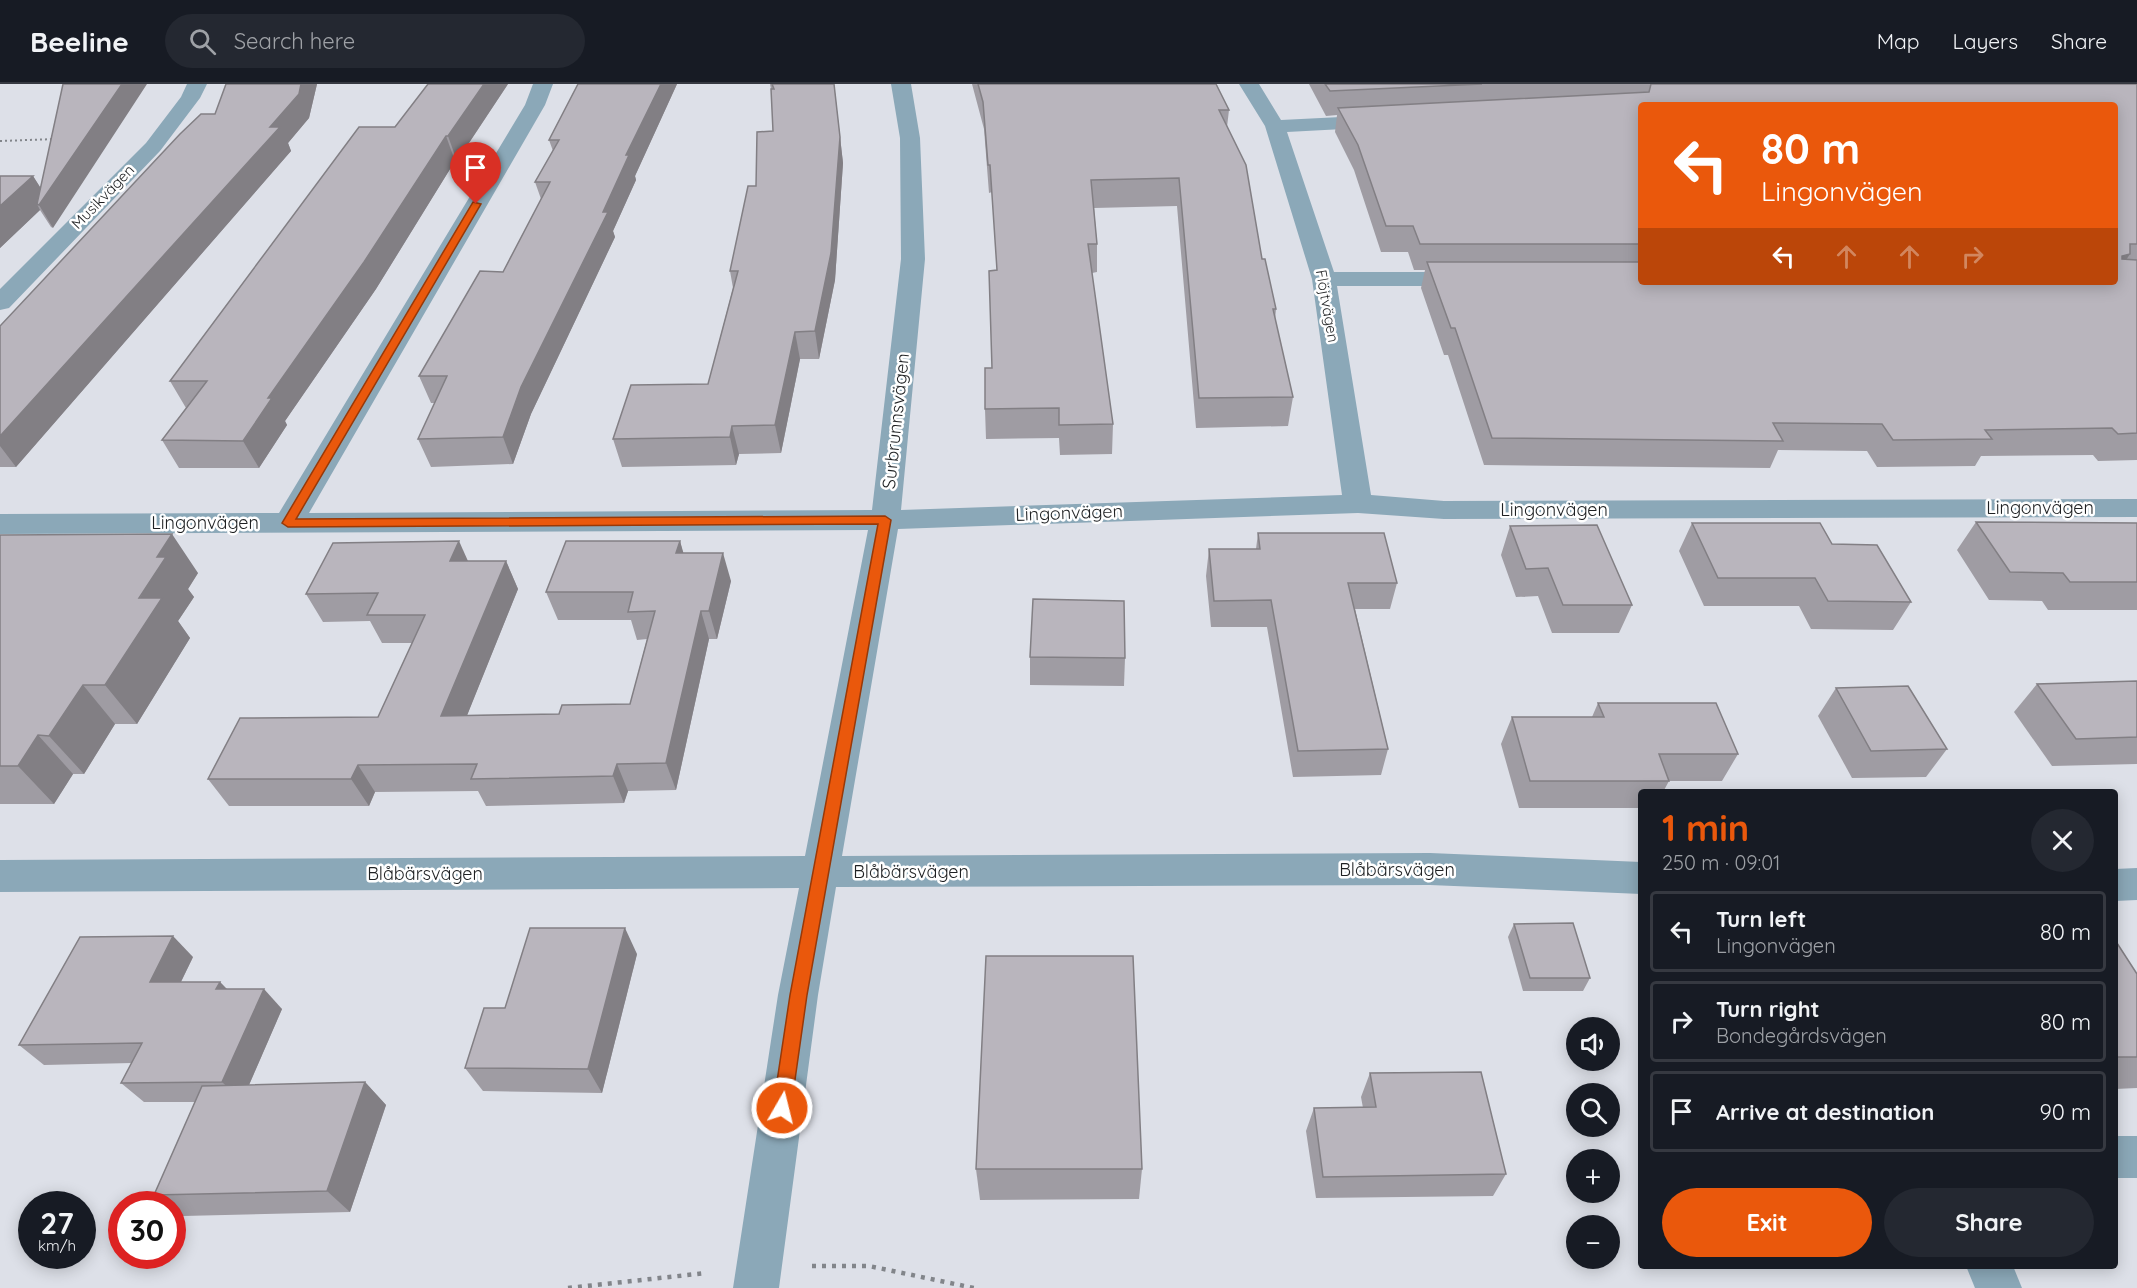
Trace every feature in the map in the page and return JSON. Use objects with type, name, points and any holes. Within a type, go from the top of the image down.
[{"type":"street","name":"Musikvägen","points":[[0,303],[153,147],[190,98],[196,84]]},
{"type":"street","points":[[288,523],[535,105],[543,84]]},
{"type":"street","name":"Surbrunnsvägen","points":[[756,1288],[798,995],[885,520],[913,259],[910,138],[901,84]]},
{"type":"street","name":"Flöjtvägen","points":[[1250,84],[1275,126],[1324,279],[1358,504]]},
{"type":"street","points":[[1275,126],[1405,119]]},
{"type":"street","points":[[1324,279],[1488,279]]},
{"type":"street","name":"Lingonvägen","points":[[0,524],[885,520],[1358,504],[1444,510],[2137,508]]},
{"type":"street","name":"Blåbärsvägen","points":[[0,876],[1430,869],[1638,878]]},
{"type":"street","points":[[2118,885],[2137,884]]},
{"type":"street","points":[[2118,1157],[2137,1157]]},
{"type":"street","points":[[1990,1269],[1999,1288]]},
{"type":"path","points":[[0,141],[60,139]]},
{"type":"building","points":[[63,84],[122,84],[39,205],[37,204]]},
{"type":"building","points":[[226,84],[301,84],[299,94],[270,127],[280,127],[0,436],[0,326],[180,134],[201,114],[215,114]]},
{"type":"building","points":[[428,84],[484,84],[446,136],[364,262],[268,398],[272,398],[243,441],[162,440],[207,381],[170,381],[359,127],[395,127]]},
{"type":"building","points":[[578,84],[661,84],[626,155],[629,155],[603,212],[608,212],[521,387],[503,437],[418,439],[447,376],[419,376],[480,271],[503,272],[550,182],[535,182],[559,140],[549,140]]},
{"type":"building","points":[[772,84],[834,84],[840,137],[831,253],[815,331],[795,332],[775,425],[732,426],[730,437],[613,439],[631,385],[708,384],[738,271],[730,271],[748,186],[756,186],[757,132],[773,131],[771,89],[774,89]]},
{"type":"building","points":[[978,84],[1216,84],[1229,110],[1219,110],[1246,165],[1262,259],[1265,259],[1276,309],[1273,309],[1293,397],[1199,398],[1179,178],[1091,180],[1097,244],[1088,244],[1113,424],[1059,425],[1059,408],[985,409],[985,368],[992,368],[989,271],[997,270],[990,165],[988,165],[983,102]]},
{"type":"building","points":[[1325,84],[1482,84],[1330,91]]},
{"type":"building","points":[[1651,84],[2137,84],[2137,244],[2130,244],[2130,254],[2122,256],[2122,259],[2137,260],[2137,433],[2118,434],[2112,428],[1985,430],[1992,439],[1893,440],[1882,424],[1773,423],[1783,441],[1492,438],[1455,328],[1451,328],[1427,262],[1638,262],[1638,285],[2118,285],[2118,102],[1638,102],[1638,244],[1420,244],[1413,226],[1386,226],[1358,145],[1338,108],[1649,92]]},
{"type":"building","points":[[0,176],[33,176],[0,206]]},
{"type":"building","points":[[1976,522],[2137,523],[2137,582],[2070,582],[2063,573],[2010,572]]},
{"type":"building","points":[[1692,523],[1820,523],[1832,544],[1877,545],[1911,602],[1828,601],[1815,578],[1718,578]]},
{"type":"building","points":[[1597,525],[1632,605],[1563,605],[1548,568],[1526,569],[1510,526]]},
{"type":"building","points":[[1258,533],[1384,533],[1397,583],[1348,583],[1388,749],[1298,751],[1271,600],[1214,601],[1209,549],[1260,549]]},
{"type":"building","points":[[172,534],[157,557],[166,557],[139,598],[162,598],[105,685],[83,685],[49,736],[38,735],[18,766],[0,766],[0,535]]},
{"type":"building","points":[[459,541],[450,561],[506,561],[441,716],[559,714],[562,705],[630,704],[655,611],[628,612],[633,592],[546,592],[566,541],[680,541],[676,553],[723,553],[709,611],[701,611],[666,763],[617,764],[613,776],[471,779],[477,764],[358,765],[351,779],[208,779],[240,718],[378,717],[425,615],[367,615],[378,593],[306,594],[333,543]]},
{"type":"building","points":[[1033,599],[1124,601],[1125,658],[1030,657]]},
{"type":"building","points":[[2137,681],[2137,737],[2076,739],[2037,684]]},
{"type":"building","points":[[1908,686],[1947,749],[1871,751],[1836,688]]},
{"type":"building","points":[[1598,703],[1716,703],[1738,754],[1659,754],[1669,781],[1530,781],[1512,717],[1604,717]]},
{"type":"building","points":[[1573,923],[1590,978],[1530,978],[1514,924]]},
{"type":"building","points":[[530,928],[625,928],[588,1069],[465,1068],[484,1008],[505,1008]]},
{"type":"building","points":[[173,936],[150,982],[220,982],[216,989],[264,989],[222,1082],[121,1083],[142,1043],[19,1045],[80,937]]},
{"type":"building","points":[[2118,945],[2137,974],[2137,1057],[2118,1057]]},
{"type":"building","points":[[986,956],[1133,956],[1142,1169],[976,1169]]},
{"type":"building","points":[[1481,1072],[1506,1174],[1323,1177],[1314,1108],[1376,1107],[1370,1073]]},
{"type":"building","points":[[365,1082],[327,1191],[186,1194],[186,1191],[156,1191],[202,1086]]},
{"type":"route","points":[[476,204],[288,523],[885,520],[798,995],[782,1108]]}]
